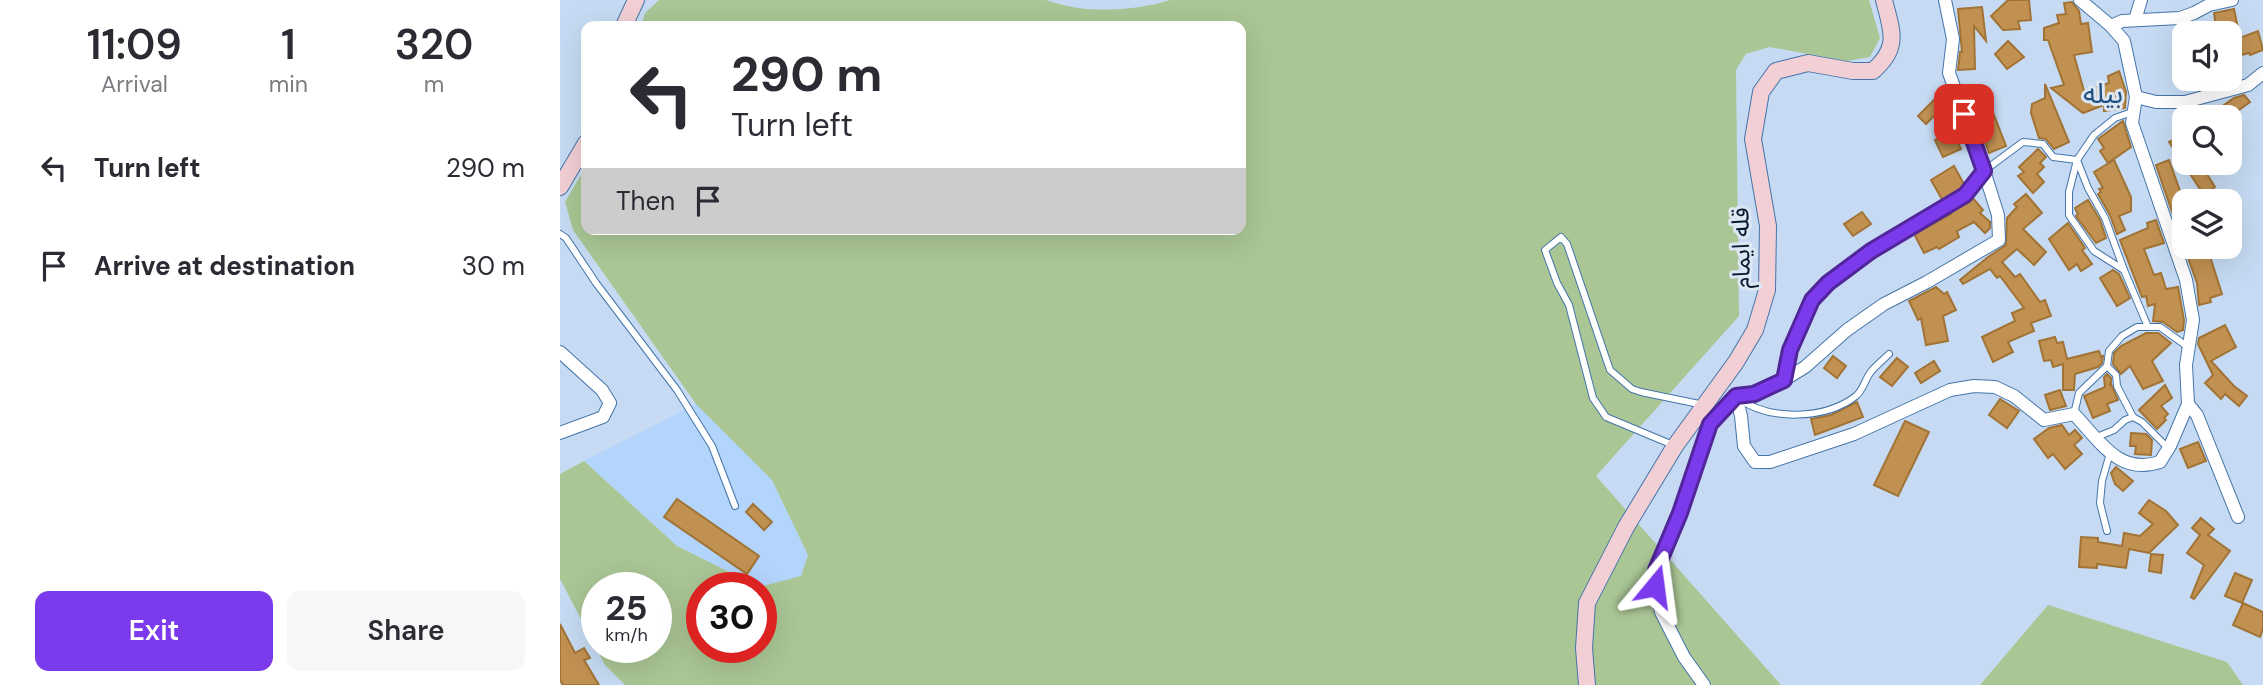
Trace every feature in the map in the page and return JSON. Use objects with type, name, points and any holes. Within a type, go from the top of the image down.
[{"type":"street","points":[[626,21],[636,0]]},
{"type":"street","name":"قله ایمام","points":[[1587,685],[1584,648],[1587,603],[1626,527],[1675,446],[1736,362],[1755,330],[1767,290],[1768,226],[1753,139],[1761,92],[1776,71],[1808,63],[1853,71],[1873,71],[1887,58],[1892,35],[1884,0]]},
{"type":"street","points":[[1704,685],[1684,657],[1661,612],[1655,586],[1656,570],[1680,513],[1710,424],[1736,396],[1754,394],[1784,380],[1805,367],[1847,330],[1884,304],[1998,240],[1997,215],[1949,73],[1953,39],[1945,0]]},
{"type":"street","points":[[1736,396],[1744,446],[1755,462],[1770,462],[1854,434],[1950,390],[1974,386],[1994,387],[2014,396],[2044,420],[2074,414],[2120,461],[2149,466],[2160,463],[2188,404],[2186,365],[2193,320],[2186,280],[2132,123],[2136,97],[2124,41],[2111,26],[2080,0]]},
{"type":"street","points":[[2136,20],[2141,0]]},
{"type":"street","points":[[2111,26],[2122,21],[2180,18],[2209,5],[2232,0]]},
{"type":"street","points":[[2136,97],[2155,102],[2185,102],[2248,85],[2263,73]]},
{"type":"street","points":[[560,187],[581,152]]},
{"type":"street","points":[[560,352],[602,390],[610,403],[603,417],[560,433]]},
{"type":"street","points":[[2188,404],[2197,415],[2238,517]]},
{"type":"lane","points":[[2124,270],[2094,251],[2069,215],[2069,192],[2077,160],[2094,135],[2115,118],[2134,111]]},
{"type":"lane","points":[[1784,380],[1790,350],[1812,300],[1828,283],[1871,251],[1965,195],[1984,171],[2023,142],[2043,144],[2053,157],[2077,160]]},
{"type":"lane","points":[[2077,160],[2088,188],[2105,218],[2148,327]]},
{"type":"lane","points":[[560,234],[566,238],[596,283],[677,390],[712,446],[735,506]]},
{"type":"lane","points":[[1675,446],[1606,417],[1593,398],[1569,305],[1548,262],[1545,250],[1553,242],[1561,237],[1567,244],[1610,370],[1632,389],[1640,392],[1704,405]]},
{"type":"lane","points":[[2074,414],[2079,393],[2106,366],[2109,351],[2122,336],[2137,327],[2160,327],[2189,347]]},
{"type":"lane","points":[[1736,396],[1749,406],[1782,415],[1807,414],[1841,405],[1858,394],[1871,372],[1889,354]]},
{"type":"lane","points":[[2106,366],[2116,375],[2117,386],[2133,417],[2142,422],[2168,449]]},
{"type":"lane","points":[[2097,437],[2114,430],[2133,417]]},
{"type":"lane","points":[[2107,531],[2100,503],[2102,481],[2110,452]]},
{"type":"shaded area","points":[[696,404],[772,480],[808,555],[801,576],[777,582],[777,572],[729,572],[677,546],[584,461]]},
{"type":"green space","points":[[659,0],[1046,0],[1076,8],[1108,10],[1140,7],[1170,0],[1869,0],[1880,38],[1870,57],[1847,61],[1769,47],[1746,54],[1736,70],[1739,316],[1596,476],[1781,685],[625,685],[604,663],[672,663],[672,572],[581,572],[581,619],[560,579],[560,474],[584,461],[677,546],[729,572],[686,572],[686,663],[777,663],[777,582],[801,576],[808,555],[772,480],[696,404],[573,230],[565,202],[581,175],[581,235],[1246,235],[1246,21],[643,21],[645,13]]},
{"type":"green space","points":[[2048,605],[2227,662],[2243,685],[1980,685]]},
{"type":"building","points":[[2008,0],[2029,0],[2031,20],[2018,21],[2020,29],[2003,30],[1991,16]]},
{"type":"building","points":[[2072,2],[2079,11],[2081,24],[2088,23],[2092,52],[2074,55],[2084,91],[2109,83],[2108,76],[2119,71],[2126,92],[2125,108],[2104,111],[2104,105],[2083,113],[2051,88],[2064,85],[2048,40],[2044,40],[2044,28],[2059,23],[2057,15],[2066,14],[2064,3]]},
{"type":"building","points":[[1982,7],[1986,41],[1974,26],[1975,69],[1958,70],[1962,52],[1958,9]]},
{"type":"building","points":[[2234,9],[2236,21],[2215,21],[2214,13]]},
{"type":"building","points":[[2258,31],[2263,50],[2250,55],[2242,55],[2242,37]]},
{"type":"building","points":[[2008,41],[2024,57],[2007,69],[1995,54]]},
{"type":"building","points":[[2045,84],[2069,142],[2054,149],[2046,139],[2039,138],[2031,113],[2032,104],[2045,98]]},
{"type":"building","points":[[2244,95],[2250,102],[2242,108],[2242,105],[2224,105]]},
{"type":"building","points":[[1987,97],[2006,146],[1989,153],[1971,103]]},
{"type":"building","points":[[1934,100],[1942,108],[1926,124],[1918,116]]},
{"type":"building","points":[[2123,121],[2131,147],[2108,163],[2100,151],[2104,148],[2098,139]]},
{"type":"building","points":[[1953,132],[1961,149],[1943,157],[1935,140]]},
{"type":"building","points":[[2038,149],[2046,157],[2040,163],[2044,167],[2037,174],[2044,182],[2033,193],[2018,176],[2024,172],[2019,167]]},
{"type":"building","points":[[2114,160],[2131,197],[2131,211],[2119,216],[2125,230],[2117,234],[2098,194],[2101,192],[2099,189],[2103,188],[2094,172]]},
{"type":"building","points":[[2169,160],[2172,175],[2179,189],[2172,189],[2172,212],[2156,165]]},
{"type":"building","points":[[1954,166],[1965,186],[1943,201],[1931,180]]},
{"type":"building","points":[[2191,175],[2208,175],[2215,187],[2200,189]]},
{"type":"building","points":[[2026,194],[2042,213],[2023,229],[2046,252],[2034,265],[2017,249],[2002,262],[2015,277],[2020,274],[2040,302],[2045,300],[2051,316],[2031,323],[2034,331],[2008,342],[2013,352],[1993,362],[1982,337],[2015,321],[2012,313],[2024,308],[2000,276],[1997,278],[1990,269],[1963,284],[1960,280],[2006,245],[2007,218],[2017,207],[2014,204]]},
{"type":"building","points":[[1971,196],[1983,210],[1980,213],[1990,222],[1990,228],[1985,233],[1974,222],[1957,231],[1959,237],[1939,249],[1937,247],[1924,253],[1914,234],[1951,214],[1949,211]]},
{"type":"building","points":[[2088,200],[2100,220],[2106,238],[2096,243],[2076,216],[2078,214],[2075,208]]},
{"type":"building","points":[[1862,212],[1871,224],[1853,236],[1844,224]]},
{"type":"building","points":[[2156,220],[2164,243],[2144,249],[2154,275],[2161,273],[2166,289],[2178,287],[2184,320],[2183,330],[2177,332],[2163,322],[2153,321],[2155,304],[2148,306],[2146,296],[2142,297],[2120,240],[2148,228],[2147,223]]},
{"type":"building","points":[[2068,223],[2092,264],[2081,271],[2077,264],[2069,270],[2049,239]]},
{"type":"building","points":[[2188,259],[2211,259],[2222,294],[2210,298],[2211,302],[2199,305],[2197,283]]},
{"type":"building","points":[[2113,270],[2119,274],[2130,298],[2117,306],[2100,278]]},
{"type":"building","points":[[1936,287],[1944,294],[1947,292],[1956,310],[1943,316],[1948,341],[1926,345],[1921,318],[1918,320],[1909,301]]},
{"type":"building","points":[[2225,325],[2236,347],[2211,361],[2247,396],[2239,406],[2225,394],[2221,399],[2205,383],[2213,375],[2198,344],[2199,338]]},
{"type":"building","points":[[2146,333],[2158,333],[2171,343],[2152,361],[2163,381],[2143,389],[2130,366],[2121,374],[2113,364],[2114,353],[2121,346]]},
{"type":"building","points":[[2055,337],[2057,343],[2063,342],[2067,359],[2099,351],[2101,357],[2103,356],[2098,367],[2075,374],[2074,390],[2063,390],[2063,364],[2053,367],[2051,360],[2044,361],[2039,341]]},
{"type":"building","points":[[1833,356],[1846,366],[1837,378],[1824,368]]},
{"type":"building","points":[[1897,358],[1908,367],[1892,386],[1880,377]]},
{"type":"building","points":[[1934,361],[1940,371],[1921,383],[1915,373]]},
{"type":"building","points":[[2107,374],[2111,378],[2109,385],[2111,384],[2118,400],[2107,404],[2110,411],[2093,418],[2084,396],[2105,387],[2104,377]]},
{"type":"building","points":[[2165,385],[2172,398],[2161,406],[2168,414],[2157,429],[2139,410]]},
{"type":"building","points":[[2060,390],[2066,406],[2050,410],[2045,395]]},
{"type":"building","points":[[2000,399],[2019,411],[2007,428],[1989,415]]},
{"type":"building","points":[[1857,402],[1863,417],[1815,435],[1811,419],[1831,415]]},
{"type":"building","points":[[1905,421],[1929,432],[1898,496],[1874,485]]},
{"type":"building","points":[[2062,425],[2069,435],[2075,430],[2082,438],[2074,445],[2082,454],[2065,469],[2053,454],[2048,458],[2034,439],[2049,428]]},
{"type":"building","points":[[2131,433],[2146,434],[2152,440],[2151,455],[2135,454],[2136,446],[2130,446]]},
{"type":"building","points":[[2198,442],[2206,461],[2188,468],[2180,449]]},
{"type":"building","points":[[2116,467],[2133,481],[2123,491],[2115,484],[2111,473]]},
{"type":"building","points":[[677,499],[759,556],[748,572],[744,572],[664,517]]},
{"type":"building","points":[[2149,500],[2166,511],[2178,525],[2149,553],[2129,549],[2126,568],[2097,564],[2097,568],[2079,567],[2081,537],[2098,538],[2098,542],[2122,546],[2124,533],[2140,536],[2153,524],[2139,513]]},
{"type":"building","points":[[753,504],[772,522],[764,530],[746,512]]},
{"type":"building","points":[[2201,518],[2214,529],[2208,535],[2230,551],[2194,599],[2191,597],[2204,565],[2187,553],[2200,535],[2192,528]]},
{"type":"building","points":[[2151,554],[2163,555],[2161,573],[2149,571]]},
{"type":"building","points":[[2235,573],[2252,580],[2242,603],[2225,596]]},
{"type":"building","points":[[2243,603],[2263,612],[2260,637],[2233,625]]},
{"type":"building","points":[[560,624],[575,653],[581,650],[581,663],[586,663],[599,685],[563,685],[560,680]]},
{"type":"district","name":"بیله","points":[[2103,93]]},
{"type":"route","points":[[1655,586],[1656,570],[1680,513],[1710,424],[1736,396],[1754,394],[1784,380],[1790,350],[1812,300],[1828,283],[1871,251],[1965,195],[1984,171],[1964,114]]}]
